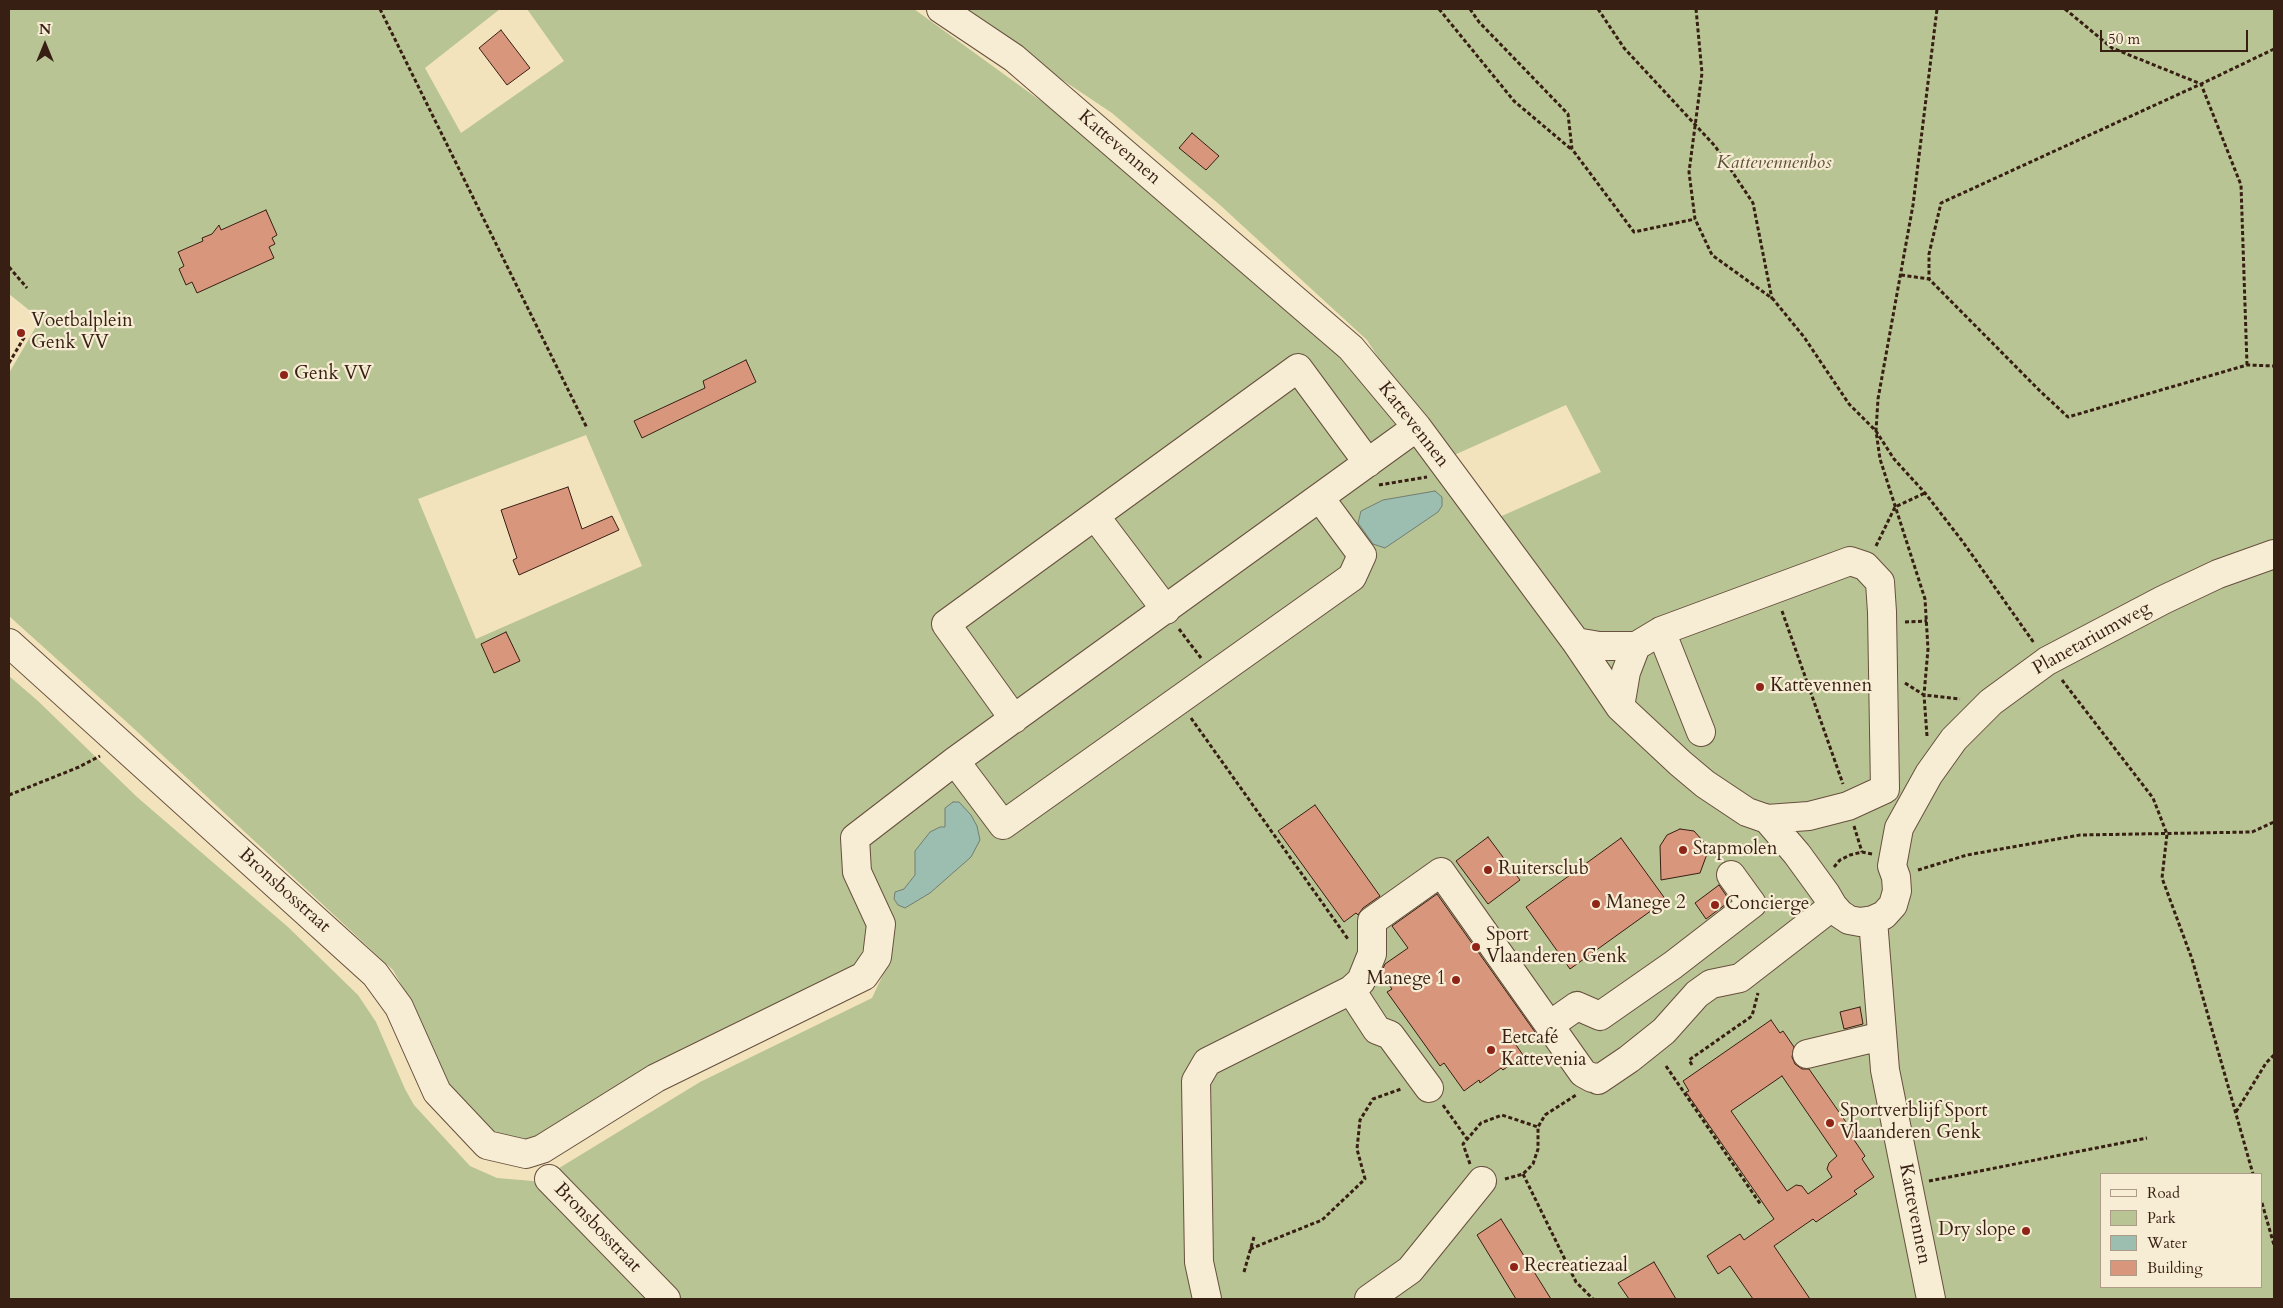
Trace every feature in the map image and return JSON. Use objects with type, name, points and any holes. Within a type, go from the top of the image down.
[{"type":"street","name":"Kattevennen","points":[[941,9],[1014,58],[1351,348],[1417,427],[1576,642],[1620,707],[1680,764],[1705,784],[1747,812],[1767,819],[1797,854],[1830,900]]},
{"type":"street","points":[[1014,719],[946,624],[1298,368],[1368,463]]},
{"type":"street","points":[[1320,498],[1362,555],[1352,577],[1003,825],[955,762],[1417,427]]},
{"type":"street","points":[[1095,516],[1166,610]]},
{"type":"street","name":"Planetariumweg","points":[[1873,920],[1884,916],[1893,905],[1898,891],[1894,871],[1899,828],[1929,774],[1954,739],[1991,702],[2047,661],[2218,574],[2274,554]]},
{"type":"street","points":[[1576,642],[1599,646],[1636,646],[1661,631],[1850,561],[1866,566],[1880,582],[1885,789],[1848,806],[1809,816],[1767,819]]},
{"type":"street","points":[[1661,631],[1700,732]]},
{"type":"street","name":"Bronsbosstraat","points":[[9,643],[375,974],[399,1007],[437,1092],[487,1145],[526,1154],[542,1149],[656,1078],[864,976],[878,957],[881,924],[857,872],[855,838],[955,762]]},
{"type":"street","points":[[1620,707],[1626,672],[1636,646]]},
{"type":"street","points":[[1207,1299],[1198,1262],[1196,1081],[1207,1062],[1351,990],[1361,981],[1372,954],[1372,921],[1441,872],[1583,1073],[1592,1078],[1600,1079],[1629,1059],[1664,1030],[1697,994],[1712,984],[1740,978],[1774,952],[1830,900],[1840,914],[1849,920],[1860,922],[1873,920]]},
{"type":"street","points":[[1550,1025],[1577,1006],[1600,1016],[1752,904],[1732,875]]},
{"type":"street","name":"Kattevennen","points":[[1873,920],[1885,1070],[1931,1299]]},
{"type":"street","points":[[1673,964],[1697,994]]},
{"type":"street","points":[[1351,990],[1377,1030],[1390,1035],[1426,1084]]},
{"type":"street","points":[[1807,1054],[1882,1036]]},
{"type":"street","name":"Bronsbosstraat","points":[[549,1179],[666,1299]]},
{"type":"street","points":[[1369,1299],[1410,1270],[1483,1179]]},
{"type":"path","points":[[380,9],[587,428]]},
{"type":"path","points":[[1439,9],[1514,101],[1572,150],[1634,232],[1695,219]]},
{"type":"path","points":[[1470,9],[1479,22],[1568,114],[1572,150]]},
{"type":"path","points":[[1598,9],[1624,48],[1696,123],[1715,146],[1752,203],[1773,299]]},
{"type":"path","points":[[1696,9],[1702,73],[1689,172],[1695,219],[1712,255],[1773,299],[1804,338],[1849,404],[1876,431],[1894,459],[1925,493],[1963,542],[2047,661],[2102,729],[2153,798],[2167,834],[2162,878],[2192,959],[2253,1173]]},
{"type":"path","points":[[1938,9],[1913,205],[1878,399],[1876,431],[1880,459],[1925,599],[1928,649],[1924,696],[1991,702]]},
{"type":"path","points":[[2065,9],[2112,48],[2201,84],[2242,185],[2247,365]]},
{"type":"path","points":[[1929,279],[1929,254],[1941,203],[2274,49]]},
{"type":"path","points":[[9,267],[27,288]]},
{"type":"path","points":[[1901,275],[1929,279],[2068,417],[2247,365],[2274,366]]},
{"type":"path","points":[[9,363],[25,336]]},
{"type":"path","points":[[1866,566],[1895,508],[1925,493]]},
{"type":"path","points":[[1775,589],[1831,748],[1862,852]]},
{"type":"path","points":[[1166,610],[1213,676]]},
{"type":"path","points":[[1178,701],[1264,818],[1367,966]]},
{"type":"path","points":[[9,795],[79,767],[102,754],[95,748]]},
{"type":"path","points":[[1830,900],[1833,868],[1840,860],[1862,852],[1881,857],[1894,871],[1967,855],[2080,835],[2252,832],[2274,822]]},
{"type":"path","points":[[1692,1065],[1689,1060],[1752,1016],[1774,952]]},
{"type":"path","points":[[2236,1112],[2266,1063],[2274,1055]]},
{"type":"path","points":[[1666,1066],[1761,1206]]},
{"type":"path","points":[[1538,1127],[1502,1115],[1481,1123],[1463,1144],[1468,1162],[1483,1179],[1503,1180],[1523,1174],[1533,1164],[1538,1149],[1538,1127],[1545,1115],[1600,1079]]},
{"type":"path","points":[[1250,1249],[1322,1220],[1365,1179],[1357,1149],[1360,1120],[1373,1099],[1426,1084],[1452,1116],[1467,1139]]},
{"type":"path","points":[[1909,1186],[2147,1138]]},
{"type":"path","points":[[1523,1174],[1576,1282],[1593,1299]]},
{"type":"path","points":[[2263,1206],[2274,1245]]},
{"type":"path","points":[[1244,1272],[1254,1236]]},
{"type":"green space","name":"Kattevennenbos","points":[[9,9],[500,9],[425,68],[461,133],[564,61],[527,9],[914,9],[1045,104],[1325,332],[1495,519],[1601,472],[1566,405],[1452,456],[1389,375],[1367,340],[1220,205],[1112,113],[956,9],[2274,9],[2274,1299],[676,1299],[551,1173],[700,1082],[872,998],[887,966],[892,931],[866,927],[867,942],[856,964],[843,974],[535,1141],[499,1139],[433,1070],[423,1044],[421,1020],[393,970],[130,725],[9,616],[9,373],[37,325],[39,318],[9,294]],"holes":[[[586,435],[642,566],[476,639],[418,499]]]},
{"type":"green space","points":[[9,676],[38,701],[137,797],[288,927],[358,995],[376,1022],[405,1089],[414,1105],[470,1166],[497,1178],[533,1181],[550,1188],[659,1299],[9,1299]]},
{"type":"water","points":[[1435,491],[1442,497],[1442,506],[1438,512],[1385,548],[1373,544],[1358,523],[1361,511],[1383,500]]},
{"type":"water","points":[[953,802],[959,802],[971,815],[977,826],[980,840],[971,857],[930,893],[905,908],[898,905],[894,899],[895,892],[904,889],[915,875],[915,851],[930,832],[940,827],[945,827],[945,808]]},
{"type":"building","points":[[501,30],[530,68],[507,85],[479,48]]},
{"type":"building","points":[[1192,133],[1219,156],[1206,170],[1179,148]]},
{"type":"building","points":[[266,210],[277,235],[272,238],[275,244],[269,247],[274,258],[197,293],[192,282],[186,285],[179,269],[184,266],[178,252],[203,241],[202,238],[212,234],[219,225],[221,230]]},
{"type":"building","points":[[746,360],[756,382],[642,438],[634,421],[705,388],[703,381]]},
{"type":"building","points":[[568,487],[582,529],[612,516],[619,530],[519,575],[513,560],[517,558],[501,510]]},
{"type":"building","points":[[506,632],[520,661],[494,673],[481,644]]},
{"type":"building","points":[[1315,805],[1380,896],[1363,908],[1358,915],[1356,913],[1344,922],[1278,831]]},
{"type":"building","name":"Stapmolen","points":[[1680,829],[1694,831],[1703,841],[1707,854],[1700,873],[1661,880],[1660,846],[1667,835]]},
{"type":"building","name":"Ruitersclub","points":[[1488,837],[1520,880],[1488,904],[1456,861]]},
{"type":"building","name":"Manege 2","points":[[1621,838],[1666,900],[1570,969],[1526,907]]},
{"type":"building","name":"Concierge","points":[[1719,885],[1730,901],[1706,919],[1695,903]]},
{"type":"building","name":"Manege 1","points":[[1437,894],[1535,1032],[1516,1045],[1523,1055],[1503,1070],[1501,1068],[1480,1083],[1479,1080],[1464,1091],[1444,1063],[1440,1066],[1387,992],[1392,989],[1381,973],[1385,964],[1408,948],[1392,926]]},
{"type":"building","points":[[1860,1007],[1863,1024],[1844,1029],[1840,1012]]},
{"type":"building","name":"Sportverblijf Sport Vlaanderen Genk","points":[[1771,1020],[1780,1033],[1783,1031],[1794,1047],[1792,1057],[1795,1064],[1802,1069],[1809,1069],[1855,1135],[1852,1137],[1865,1156],[1862,1159],[1874,1177],[1854,1191],[1857,1194],[1816,1222],[1813,1219],[1774,1246],[1810,1299],[1753,1299],[1730,1266],[1718,1274],[1707,1256],[1740,1234],[1744,1240],[1774,1219],[1686,1092],[1689,1091],[1683,1081]],"holes":[[[1782,1076],[1837,1156],[1829,1163],[1827,1169],[1832,1177],[1808,1194],[1802,1186],[1796,1185],[1787,1191],[1731,1111]]]},
{"type":"building","name":"Recreatiezaal","points":[[1501,1219],[1551,1299],[1516,1299],[1477,1235]]},
{"type":"building","points":[[1654,1262],[1676,1299],[1629,1299],[1618,1283]]},
{"type":"place","name":"Voetbalplein Genk VV","points":[[21,333]]},
{"type":"place","name":"Genk VV","points":[[284,375]]},
{"type":"place","name":"Kattevennen","points":[[1760,687]]},
{"type":"place","name":"Stapmolen","points":[[1683,850]]},
{"type":"place","name":"Ruitersclub","points":[[1488,870]]},
{"type":"place","name":"Manege 2","points":[[1596,904]]},
{"type":"place","name":"Concierge","points":[[1715,905]]},
{"type":"place","name":"Sport Vlaanderen Genk","points":[[1476,947]]},
{"type":"place","name":"Manege 1","points":[[1456,980]]},
{"type":"place","name":"Eetcafé Kattevenia","points":[[1491,1050]]},
{"type":"place","name":"Sportverblijf Sport Vlaanderen Genk","points":[[1830,1123]]},
{"type":"place","name":"Dry slope","points":[[2026,1231]]},
{"type":"place","name":"Recreatiezaal","points":[[1514,1267]]}]
